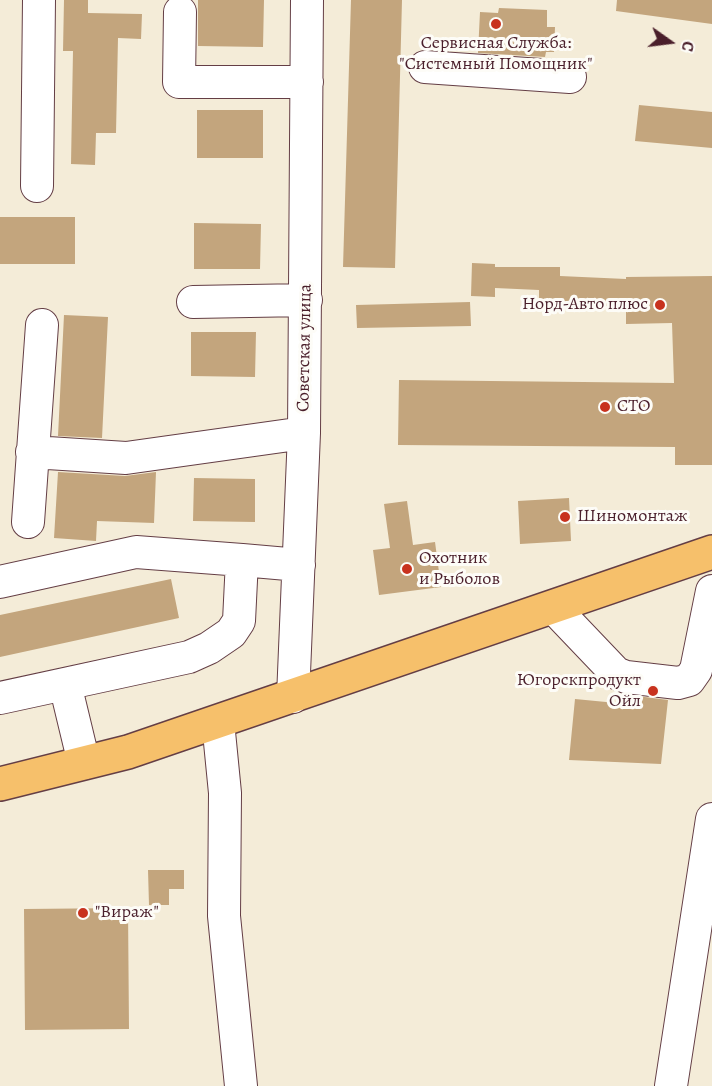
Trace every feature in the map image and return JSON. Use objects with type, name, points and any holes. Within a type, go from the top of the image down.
[{"type":"main road","points":[[0,784],[128,752],[712,552]]},
{"type":"street","points":[[37,186],[39,0]]},
{"type":"street","name":"Советская улица","points":[[293,697],[304,433],[308,0]]},
{"type":"street","points":[[180,12],[179,82],[307,82]]},
{"type":"street","points":[[425,67],[570,76]]},
{"type":"street","points":[[193,302],[306,300]]},
{"type":"street","points":[[28,522],[42,325]]},
{"type":"street","points":[[32,452],[126,458],[304,433]]},
{"type":"street","points":[[0,582],[136,552],[299,565]]},
{"type":"street","points":[[0,698],[189,657],[231,633],[239,621],[242,560]]},
{"type":"street","points":[[554,608],[616,673],[626,677],[678,683],[688,680],[696,670],[712,591]]},
{"type":"street","points":[[65,684],[84,763]]},
{"type":"street","points":[[218,722],[225,793],[224,916],[241,1086]]},
{"type":"street","points":[[672,1081],[704,938],[712,819]]},
{"type":"building","points":[[64,0],[88,0],[88,13],[142,14],[141,39],[118,38],[116,133],[96,133],[95,165],[71,164],[73,51],[63,51]]},
{"type":"building","points":[[198,0],[264,0],[263,47],[198,46]]},
{"type":"building","points":[[351,0],[402,0],[395,268],[343,267]]},
{"type":"building","points":[[617,0],[712,0],[712,24],[616,11]]},
{"type":"building","points":[[499,8],[547,10],[547,27],[555,27],[554,52],[546,52],[545,57],[478,53],[480,12],[498,13]]},
{"type":"building","points":[[639,105],[712,112],[712,148],[635,141]]},
{"type":"building","points":[[197,110],[263,110],[263,158],[197,158]]},
{"type":"building","points":[[0,217],[75,217],[75,264],[0,264]]},
{"type":"building","points":[[194,223],[261,224],[260,269],[194,269]]},
{"type":"building","points":[[472,263],[495,264],[495,267],[560,267],[560,276],[626,279],[626,277],[712,276],[712,465],[675,465],[675,447],[398,445],[399,380],[674,383],[672,323],[626,324],[626,307],[539,302],[539,290],[495,288],[495,297],[471,296]]},
{"type":"building","points":[[470,302],[471,326],[357,328],[356,305]]},
{"type":"building","points":[[64,315],[108,317],[102,438],[58,436]]},
{"type":"building","points":[[191,332],[256,332],[255,377],[191,376]]},
{"type":"building","points":[[58,472],[125,476],[156,472],[154,523],[97,521],[96,541],[54,538]]},
{"type":"building","points":[[194,478],[255,479],[255,522],[193,521]]},
{"type":"building","points":[[569,498],[571,541],[520,544],[518,501]]},
{"type":"building","name":"Охотник и Рыболов","points":[[407,501],[413,545],[435,542],[441,587],[379,595],[373,550],[390,548],[384,504]]},
{"type":"building","points":[[171,579],[179,618],[0,657],[0,615]]},
{"type":"building","points":[[637,696],[668,700],[661,764],[569,760],[575,699],[637,705]]},
{"type":"building","points":[[148,870],[184,870],[184,889],[169,889],[169,905],[149,905]]},
{"type":"building","points":[[128,908],[129,1029],[25,1030],[24,909]]},
{"type":"place","name":"Сервисная Служба: \"Системный Помощник\"","points":[[496,24]]},
{"type":"place","name":"Норд-Авто плюс","points":[[660,305]]},
{"type":"place","name":"СТО","points":[[605,407]]},
{"type":"place","name":"Шиномонтаж","points":[[565,517]]},
{"type":"place","name":"Охотник и Рыболов","points":[[407,569]]},
{"type":"place","name":"Югорскпродукт Ойл","points":[[653,691]]},
{"type":"place","name":"\"Вираж\"","points":[[83,913]]}]
